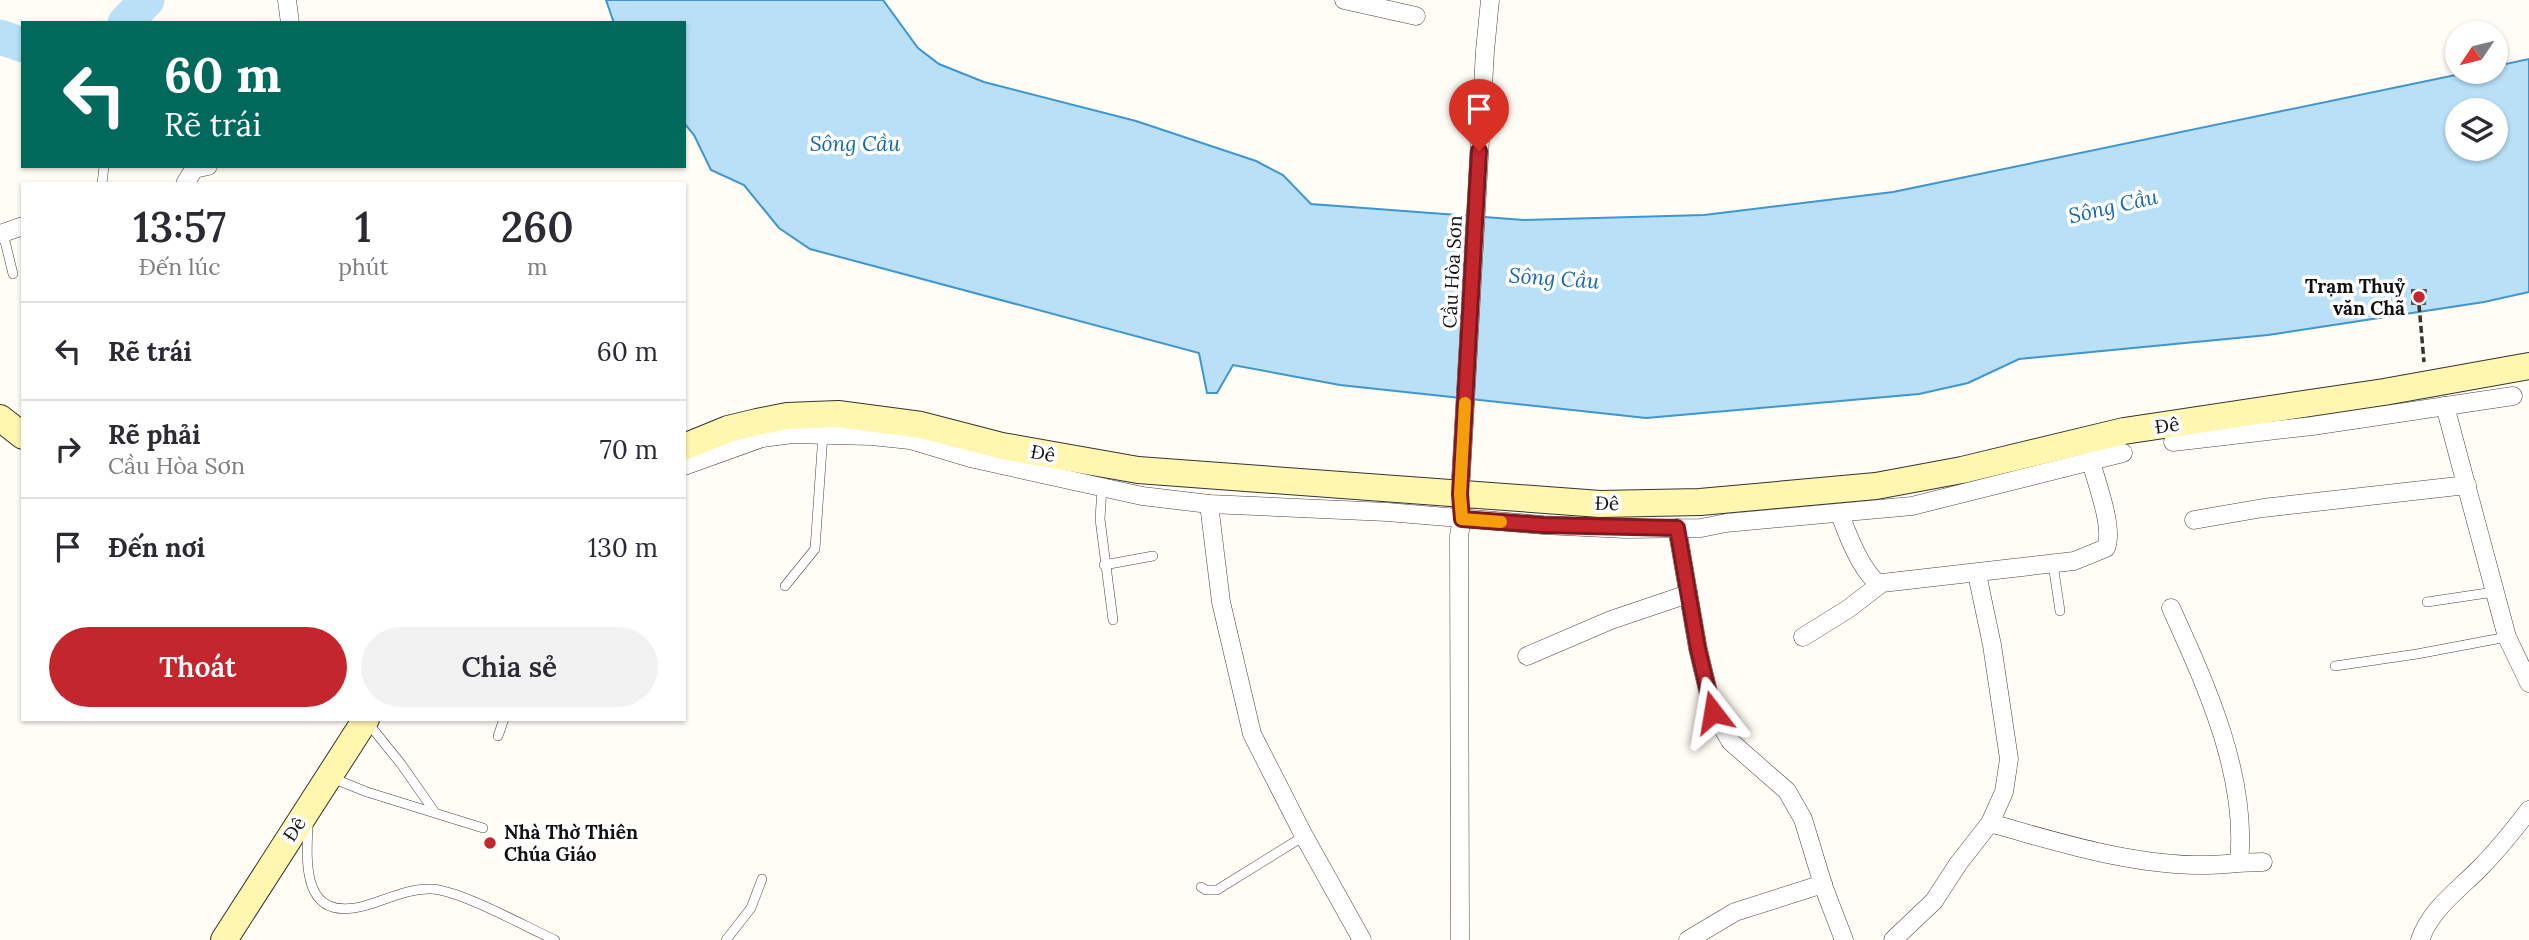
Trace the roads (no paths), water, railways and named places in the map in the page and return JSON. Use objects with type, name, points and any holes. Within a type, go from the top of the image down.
[{"type":"main road","name":"Đê","points":[[686,446],[727,429],[757,422],[787,416],[838,414],[920,425],[1002,446],[1138,470],[1461,506],[1700,502],[1876,486],[1962,470],[2124,431],[2359,396],[2529,366]]},
{"type":"main road","points":[[0,418],[21,434]]},
{"type":"main road","name":"Đê","points":[[224,940],[364,721]]},
{"type":"street","points":[[287,0],[289,21]]},
{"type":"street","points":[[1345,0],[1416,16]]},
{"type":"street","name":"Cầu Hòa Sơn","points":[[1460,940],[1459,536],[1490,0]]},
{"type":"street","points":[[1,234],[21,227]]},
{"type":"street","points":[[2173,442],[2312,426],[2513,396]]},
{"type":"street","points":[[2445,406],[2507,636],[2529,683]]},
{"type":"street","points":[[686,465],[762,438],[823,434],[873,436],[910,440],[970,458],[1102,488],[1209,504],[1360,510],[1461,506],[1543,525],[1701,528],[1727,523],[1912,506],[2123,453]]},
{"type":"street","points":[[1803,637],[1848,609],[1879,584],[2074,561],[2106,548],[2110,540],[2091,462]]},
{"type":"street","points":[[2194,520],[2263,508],[2467,485]]},
{"type":"street","points":[[1209,504],[1221,602],[1252,734],[1304,836],[1362,940]]},
{"type":"street","points":[[1840,514],[1857,553],[1870,576],[1879,584]]},
{"type":"street","points":[[1677,528],[1698,649],[1713,712],[1731,742],[1787,792],[1803,818],[1844,940]]},
{"type":"street","points":[[1893,940],[1934,901],[1990,823],[2004,792],[2008,759],[1992,645],[1977,574]]},
{"type":"street","points":[[1527,656],[1611,620],[1688,594]]},
{"type":"street","points":[[2171,608],[2216,714],[2235,789],[2242,832],[2239,862]]},
{"type":"street","points":[[2405,940],[2423,932],[2443,902],[2500,847],[2529,810]]},
{"type":"street","points":[[1990,823],[2044,839],[2128,858],[2195,865],[2263,862]]},
{"type":"street","points":[[1688,940],[1735,912],[1823,884]]},
{"type":"lane","points":[[1,234],[13,274]]},
{"type":"lane","points":[[785,586],[815,549],[823,434]]},
{"type":"lane","points":[[1102,488],[1100,519],[1113,620]]},
{"type":"lane","points":[[1104,565],[1153,556]]},
{"type":"lane","points":[[2053,564],[2060,611]]},
{"type":"lane","points":[[2427,602],[2494,592]]},
{"type":"lane","points":[[2335,666],[2417,654],[2507,636]]},
{"type":"lane","points":[[366,721],[434,811]]},
{"type":"lane","points":[[498,736],[502,721]]},
{"type":"lane","points":[[329,776],[367,792],[483,828]]},
{"type":"lane","points":[[309,807],[306,863],[309,883],[313,891],[329,905],[343,908],[362,907],[430,889],[454,894],[555,940]]},
{"type":"lane","points":[[1201,887],[1217,890],[1304,836]]},
{"type":"lane","points":[[726,940],[751,908],[762,879]]},
{"type":"water","name":"Sông Cầu","points":[[606,0],[883,0],[918,48],[939,64],[984,82],[1136,121],[1256,161],[1283,175],[1311,204],[1524,220],[1704,215],[1893,192],[2445,77],[2445,84],[2508,84],[2508,63],[2529,59],[2529,292],[2484,302],[2268,335],[2019,359],[1968,383],[1919,394],[1646,418],[1340,385],[1233,365],[1217,393],[1207,393],[1199,353],[810,249],[779,228],[744,185],[711,170],[694,135],[686,125],[686,21],[613,21]]},
{"type":"waterway","points":[[127,21],[147,0]]},
{"type":"waterway","points":[[0,37],[21,44]]},
{"type":"place","name":"Trạm Thuỷ văn Chã","points":[[2419,297]]},
{"type":"place","name":"Nhà Thờ Thiên Chúa Giáo","points":[[490,843]]}]
